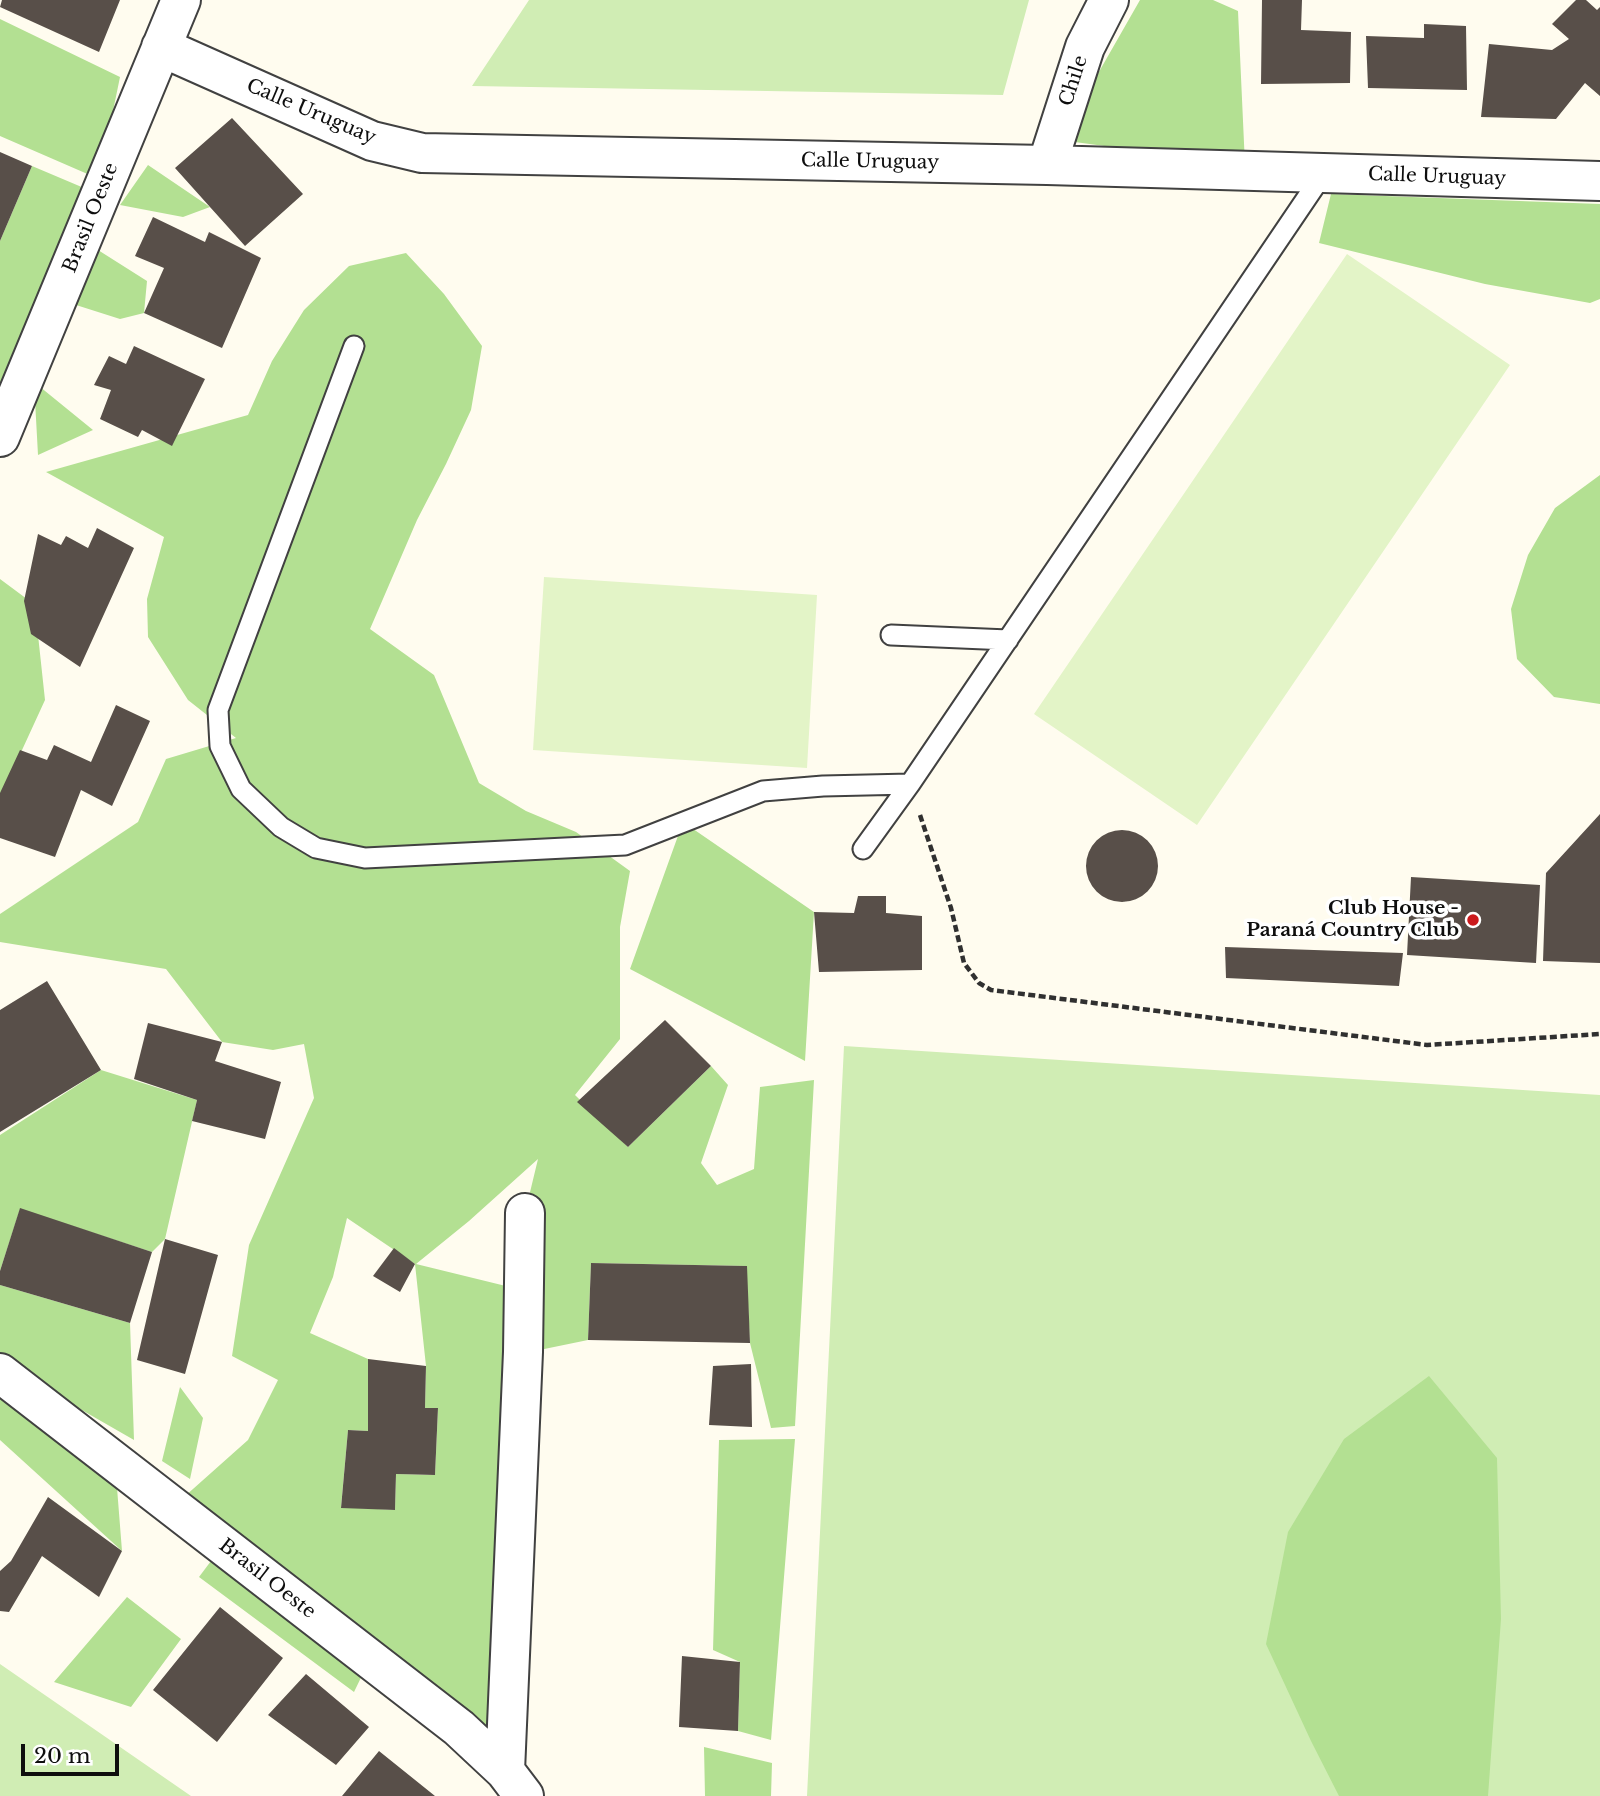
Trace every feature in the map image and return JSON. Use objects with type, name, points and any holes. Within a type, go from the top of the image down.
[{"type":"street","name":"Brasil Oeste","points":[[0,437],[181,0]]},
{"type":"street","name":"Chile","points":[[1047,165],[1085,47],[1109,0]]},
{"type":"street","name":"Calle Uruguay","points":[[161,47],[372,141],[422,153],[1047,165],[1600,181]]},
{"type":"street","points":[[514,1784],[525,1213]]},
{"type":"street","name":"Brasil Oeste","points":[[0,1373],[459,1728],[514,1784]]},
{"type":"lane","points":[[863,849],[910,784],[1323,174]]},
{"type":"lane","points":[[354,346],[218,710],[220,746],[241,789],[281,827],[317,848],[365,858],[625,845],[763,791],[823,786],[910,784]]},
{"type":"lane","points":[[891,635],[1008,640]]},
{"type":"path","points":[[910,784],[951,908],[964,963],[979,983],[991,990],[1427,1045],[1600,1034]]},
{"type":"green space","points":[[529,0],[1029,0],[1003,95],[472,86]]},
{"type":"green space","points":[[1140,0],[1213,0],[1238,11],[1245,165],[1060,140]]},
{"type":"green space","points":[[0,19],[120,77],[99,179],[0,136]]},
{"type":"green space","points":[[148,165],[210,207],[183,217],[120,205]]},
{"type":"green space","points":[[32,166],[84,188],[0,429],[0,241]]},
{"type":"green space","points":[[1331,194],[1600,204],[1600,299],[1590,303],[1485,284],[1319,243]]},
{"type":"green space","points":[[98,250],[147,281],[144,313],[120,319],[76,305]]},
{"type":"green space","points":[[406,253],[444,294],[482,346],[471,410],[417,520],[370,629],[434,675],[479,783],[526,811],[576,832],[630,871],[620,927],[620,1039],[575,1095],[628,1147],[711,1066],[728,1085],[701,1163],[717,1185],[754,1169],[760,1087],[814,1080],[795,1426],[771,1428],[750,1343],[746,1266],[591,1263],[588,1340],[520,1354],[525,1213],[538,1159],[416,1264],[518,1289],[499,1739],[184,1497],[248,1440],[278,1380],[232,1356],[249,1245],[314,1098],[304,1044],[273,1050],[222,1042],[166,969],[0,942],[0,914],[138,822],[166,759],[236,738],[188,700],[148,637],[147,599],[164,537],[46,472],[248,415],[272,361],[304,310],[349,266]],"holes":[[[347,1218],[415,1264],[426,1366],[425,1408],[438,1409],[435,1475],[396,1474],[395,1510],[341,1507],[348,1430],[368,1431],[368,1359],[310,1333],[333,1277]]]},
{"type":"green space","points":[[1347,254],[1510,365],[1197,825],[1034,714]]},
{"type":"green space","points":[[34,382],[93,430],[38,455]]},
{"type":"green space","points":[[1600,475],[1600,704],[1554,697],[1517,659],[1511,609],[1528,555],[1555,508]]},
{"type":"green space","points":[[544,577],[817,595],[807,768],[533,750]]},
{"type":"green space","points":[[0,579],[31,602],[38,635],[45,700],[0,798]]},
{"type":"green space","points":[[683,822],[814,912],[805,1061],[630,969]]},
{"type":"green space","points":[[844,1046],[1600,1095],[1600,1796],[807,1796]]},
{"type":"green space","points":[[101,1070],[197,1100],[165,1239],[152,1252],[20,1209],[0,1271],[0,1135]]},
{"type":"green space","points":[[0,1285],[130,1323],[134,1440],[0,1363]]},
{"type":"green space","points":[[1429,1376],[1497,1458],[1501,1619],[1488,1796],[1339,1796],[1266,1644],[1288,1532],[1344,1439]]},
{"type":"green space","points":[[0,1377],[116,1475],[122,1551],[0,1440]]},
{"type":"green space","points":[[180,1387],[203,1418],[190,1479],[162,1461]]},
{"type":"green space","points":[[795,1439],[771,1740],[738,1731],[740,1662],[713,1650],[719,1440]]},
{"type":"green space","points":[[214,1557],[369,1661],[354,1692],[199,1577]]},
{"type":"green space","points":[[127,1597],[181,1639],[131,1707],[54,1682]]},
{"type":"green space","points":[[0,1664],[191,1796],[0,1796]]},
{"type":"green space","points":[[704,1747],[772,1763],[771,1796],[705,1796]]},
{"type":"building","points":[[2,0],[120,0],[99,52],[0,7]]},
{"type":"building","points":[[1262,0],[1302,0],[1301,30],[1351,32],[1350,83],[1261,84]]},
{"type":"building","points":[[1576,0],[1586,0],[1597,10],[1600,7],[1600,96],[1585,83],[1556,119],[1481,117],[1489,44],[1552,50],[1569,39],[1552,24]]},
{"type":"building","points":[[1424,24],[1466,26],[1467,90],[1368,88],[1366,36],[1424,38]]},
{"type":"building","points":[[232,118],[303,194],[245,246],[175,168]]},
{"type":"building","points":[[0,152],[32,166],[0,241]]},
{"type":"building","points":[[153,217],[205,242],[209,232],[261,258],[222,348],[144,313],[164,268],[135,256]]},
{"type":"building","points":[[134,346],[205,379],[172,446],[142,430],[138,437],[100,419],[111,390],[94,385],[109,356],[126,364]]},
{"type":"building","points":[[97,528],[134,548],[80,667],[31,634],[24,601],[38,534],[61,545],[66,536],[88,548]]},
{"type":"building","points":[[116,705],[150,721],[112,806],[81,790],[55,857],[0,838],[0,793],[20,750],[47,760],[54,745],[91,762]]},
{"type":"building","points":[[1600,814],[1600,963],[1543,961],[1546,873]]},
{"type":"building","points":[[1129,830],[1148,840],[1156,852],[1156,880],[1148,892],[1136,900],[1115,902],[1096,892],[1088,880],[1086,859],[1096,840],[1108,832]]},
{"type":"building","name":"Club House - Paraná Country Club","points":[[1411,877],[1540,885],[1536,963],[1407,955]]},
{"type":"building","points":[[858,896],[886,896],[886,913],[922,916],[922,970],[819,972],[814,912],[854,913]]},
{"type":"building","points":[[1225,947],[1403,953],[1399,986],[1226,978]]},
{"type":"building","points":[[47,981],[101,1070],[0,1132],[0,1010]]},
{"type":"building","points":[[665,1020],[711,1066],[628,1147],[577,1102]]},
{"type":"building","points":[[148,1023],[222,1042],[215,1061],[281,1082],[265,1139],[192,1121],[197,1100],[134,1079]]},
{"type":"building","points":[[20,1208],[152,1252],[130,1323],[0,1285],[0,1271]]},
{"type":"building","points":[[165,1239],[218,1255],[185,1374],[137,1360]]},
{"type":"building","points":[[394,1248],[415,1264],[400,1292],[373,1276]]},
{"type":"building","points":[[591,1263],[747,1266],[750,1343],[588,1340]]},
{"type":"building","points":[[368,1359],[426,1366],[425,1408],[438,1408],[435,1475],[396,1474],[395,1510],[341,1508],[348,1430],[368,1431]]},
{"type":"building","points":[[751,1364],[752,1427],[709,1425],[713,1366]]},
{"type":"building","points":[[48,1497],[122,1551],[99,1597],[42,1556],[9,1612],[0,1611],[0,1571],[11,1561]]},
{"type":"building","points":[[220,1607],[283,1658],[217,1742],[153,1690]]},
{"type":"building","points":[[682,1656],[740,1662],[738,1731],[679,1727]]},
{"type":"building","points":[[306,1674],[369,1727],[336,1765],[268,1715]]},
{"type":"building","points":[[379,1751],[435,1796],[342,1796]]},
{"type":"place","name":"Club House - Paraná Country Club","points":[[1473,920]]}]
